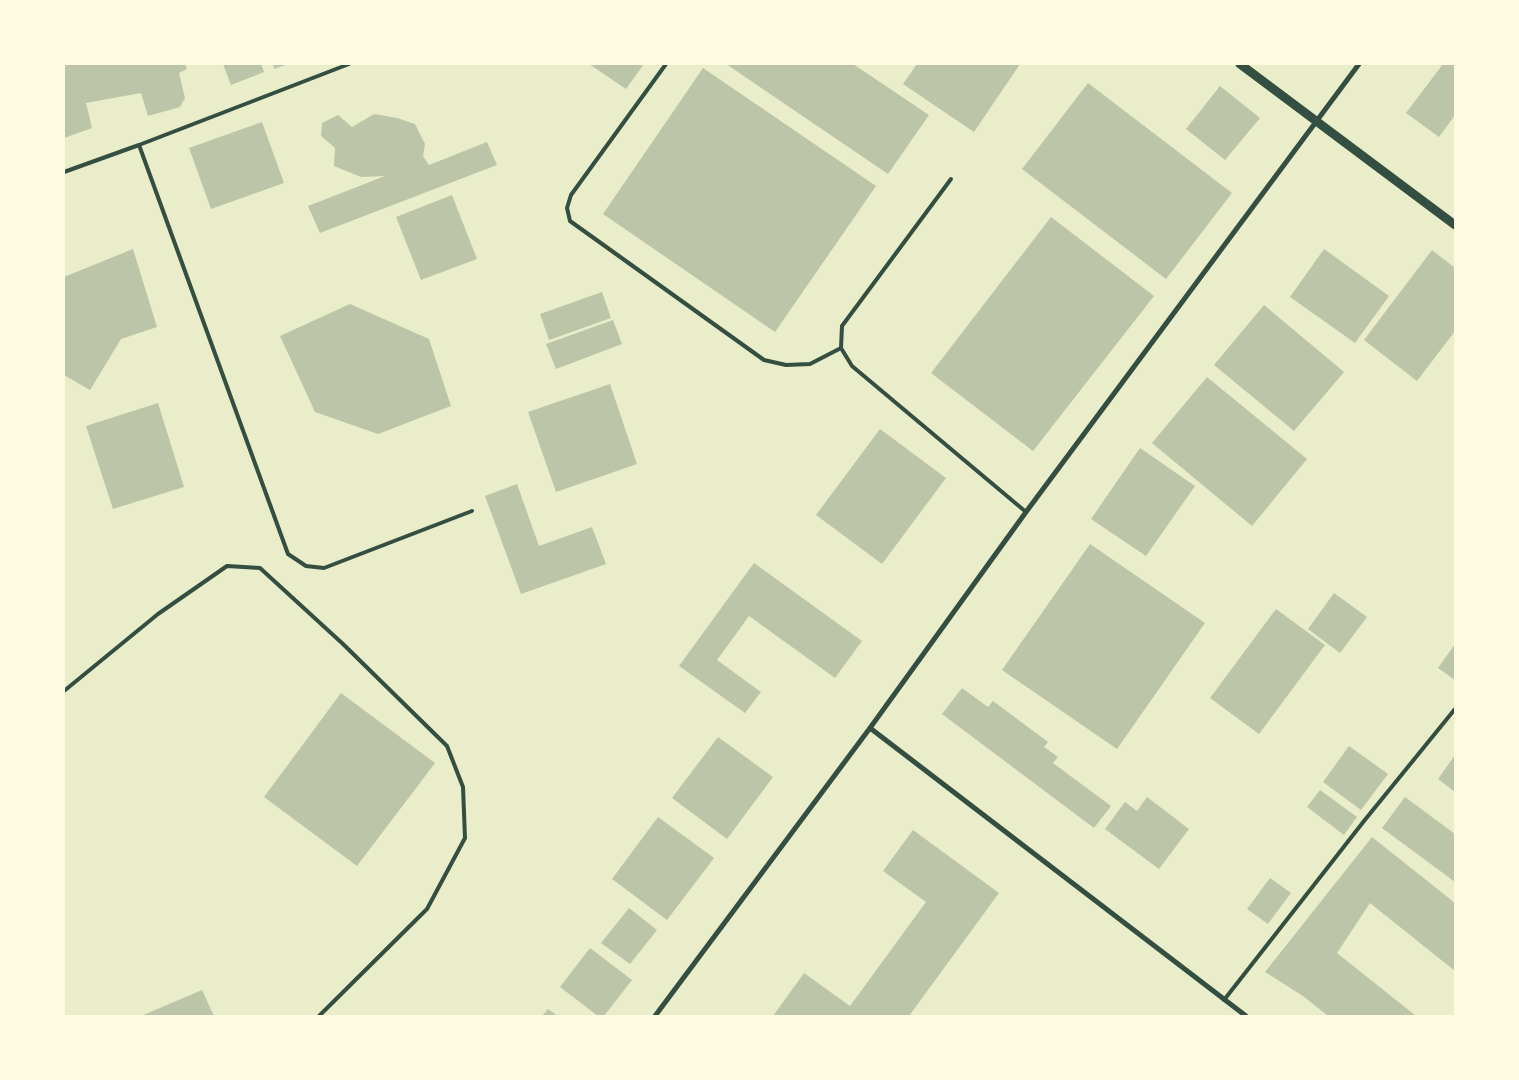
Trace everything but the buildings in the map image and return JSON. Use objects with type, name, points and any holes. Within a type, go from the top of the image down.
[{"type":"street","points":[[1240,64],[1455,225]]},
{"type":"street","points":[[655,1016],[870,728],[1026,512],[1359,64]]},
{"type":"street","points":[[870,728],[1246,1016]]},
{"type":"lane","points":[[64,172],[349,64]]},
{"type":"lane","points":[[666,64],[571,195],[567,208],[570,221],[764,360],[786,365],[810,364],[841,348]]},
{"type":"lane","points":[[139,144],[288,554],[306,566],[324,568],[472,511]]},
{"type":"lane","points":[[951,179],[842,326],[841,348],[852,366],[1026,512]]},
{"type":"lane","points":[[64,691],[158,614],[228,566],[260,568],[343,644],[447,746],[463,786],[465,838],[427,909],[319,1016]]},
{"type":"lane","points":[[1224,1000],[1364,821],[1455,709]]}]
